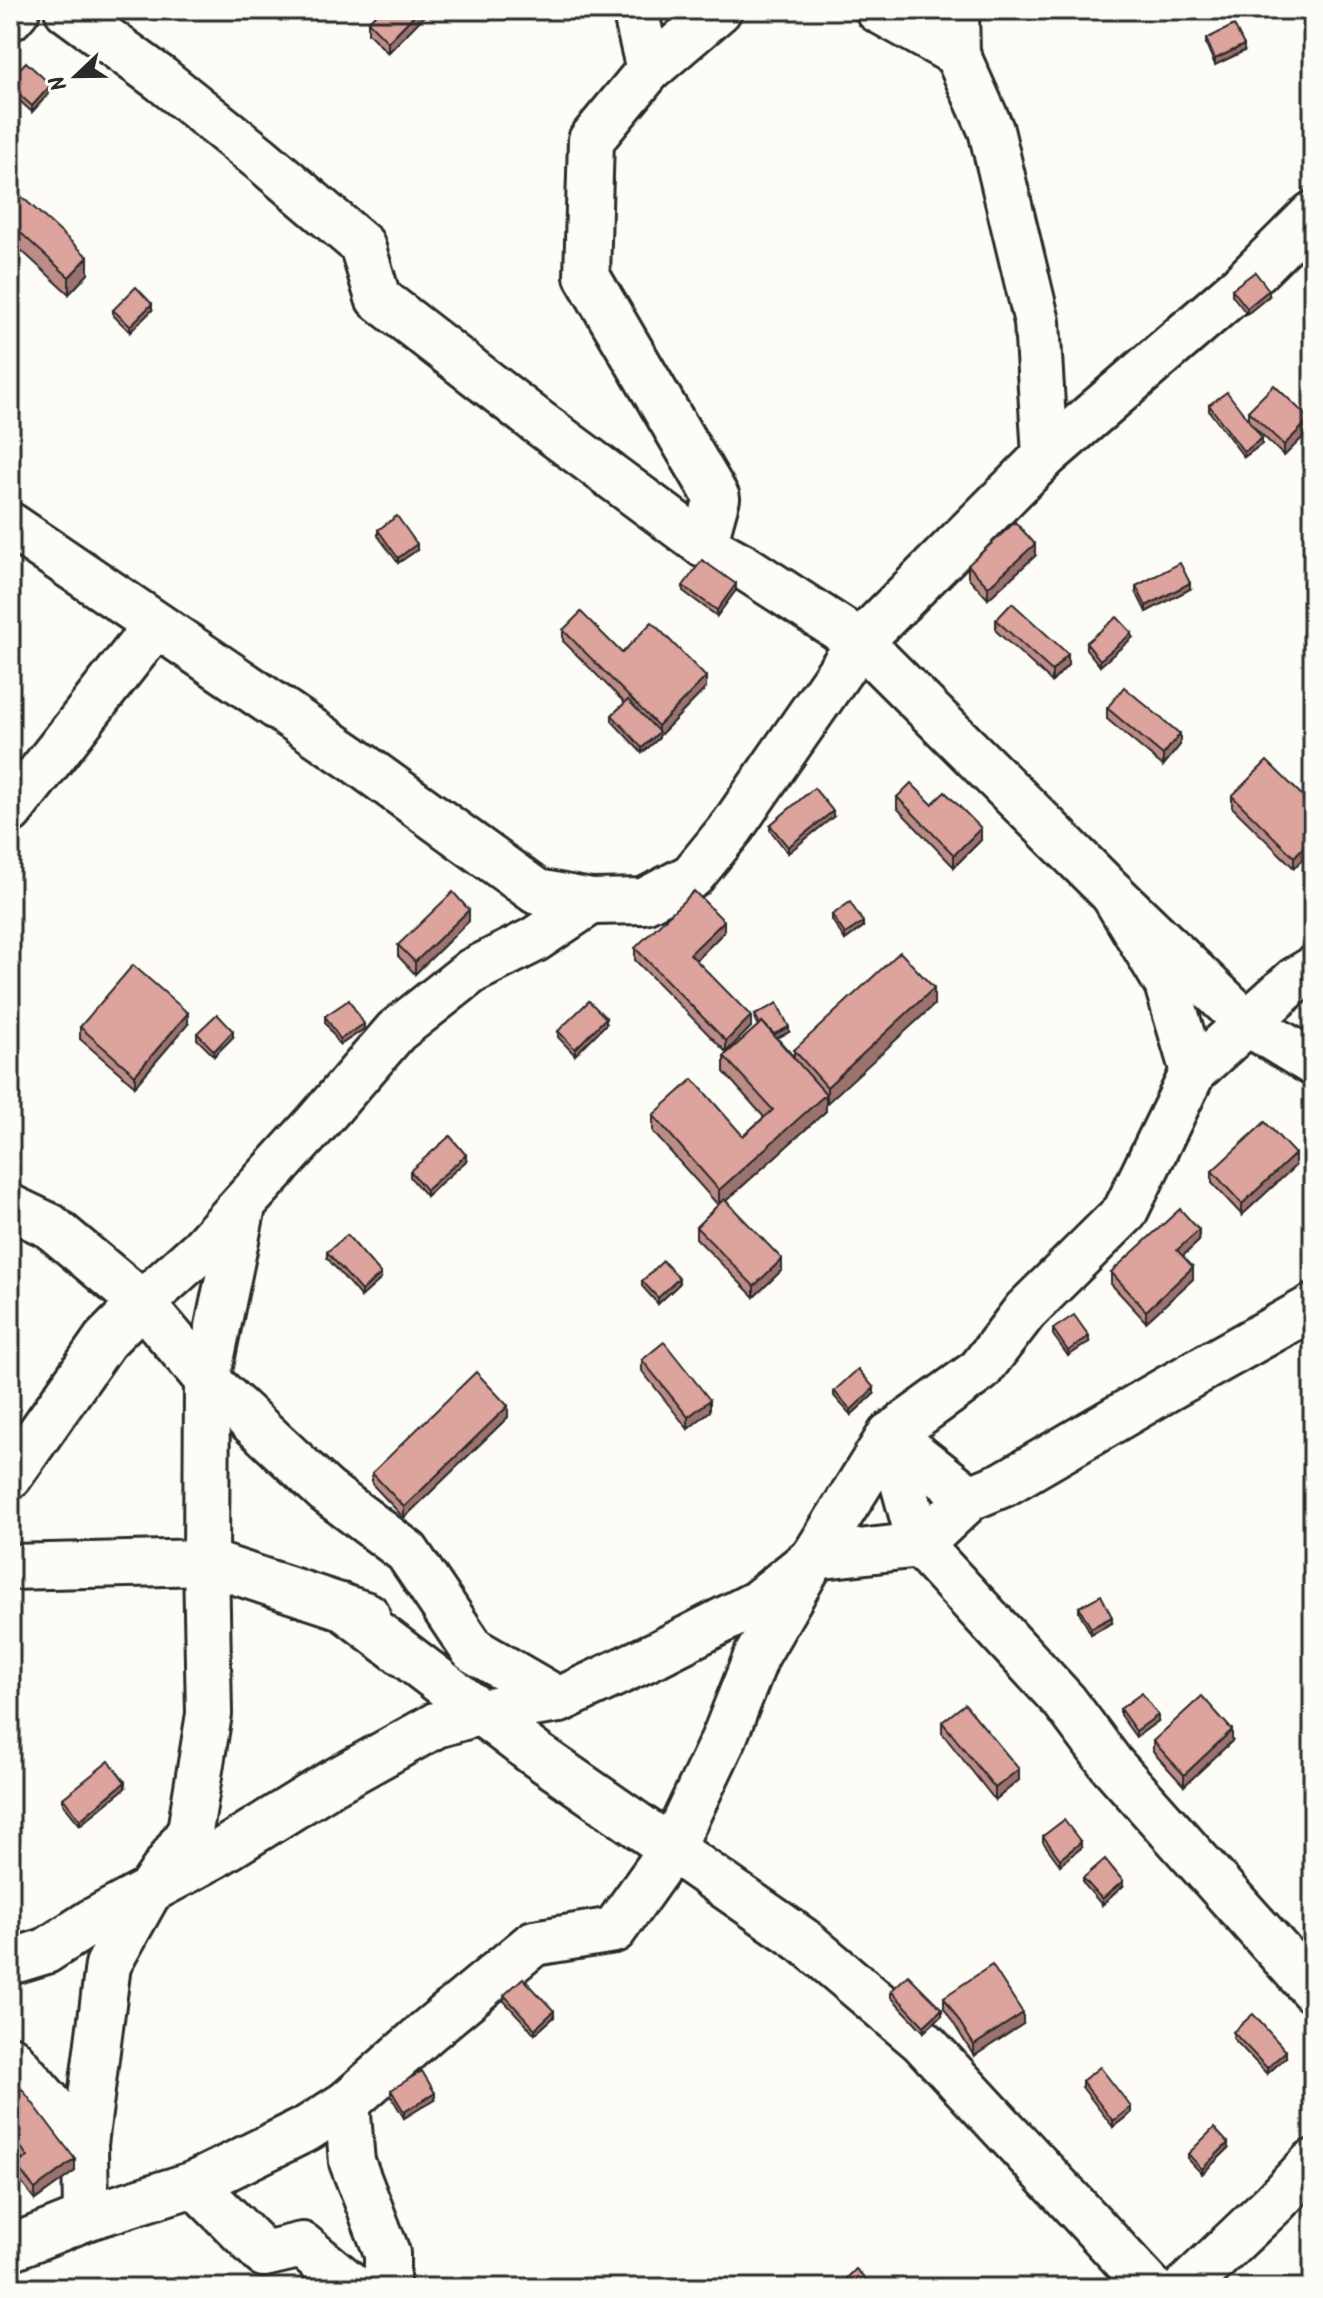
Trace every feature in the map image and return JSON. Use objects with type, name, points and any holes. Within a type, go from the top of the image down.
[{"type":"street","points":[[10,18],[17,10]]},
{"type":"street","points":[[67,10],[161,79],[362,245],[378,298],[704,545],[744,567],[860,642],[1247,1023],[1313,1063]]},
{"type":"street","points":[[635,10],[649,70]]},
{"type":"street","points":[[704,545],[717,498],[587,276],[591,140],[649,70],[719,10]]},
{"type":"street","points":[[878,10],[957,54]]},
{"type":"street","points":[[956,10],[957,54],[991,130],[1037,322],[1045,456]]},
{"type":"street","points":[[10,525],[352,758],[537,892],[591,902],[644,901],[692,876],[732,827],[860,642],[1045,456],[1241,286],[1313,214]]},
{"type":"street","points":[[10,811],[156,625]]},
{"type":"street","points":[[1113,894],[1167,984],[1193,1072]]},
{"type":"street","points":[[10,1476],[105,1340],[243,1206],[396,1031],[472,971],[534,940],[591,902]]},
{"type":"street","points":[[11,2249],[86,2218],[194,2184],[308,2128],[347,2103],[534,1943],[614,1930],[671,1850],[724,1738],[757,1655],[890,1435],[980,1370],[1025,1311],[1125,1212],[1193,1072],[1295,980],[1313,969]]},
{"type":"street","points":[[86,2218],[85,2144],[108,1965],[150,1890],[190,1831],[209,1714],[207,1380],[243,1206]]},
{"type":"street","points":[[10,1207],[50,1226],[142,1303],[207,1380],[326,1491],[407,1552],[473,1650],[481,1712]]},
{"type":"street","points":[[10,1962],[46,1951],[91,1922],[214,1856],[330,1784],[436,1725],[481,1712],[559,1700],[757,1603],[814,1557],[920,1545],[970,1498],[1004,1484],[1313,1307]]},
{"type":"street","points":[[890,1435],[970,1498]]},
{"type":"street","points":[[890,1435],[920,1545],[1065,1702],[1112,1765],[1313,1990]]},
{"type":"street","points":[[10,1567],[206,1562],[473,1650],[559,1700]]},
{"type":"street","points":[[341,1606],[534,1753],[804,1941],[922,2041],[1151,2288]]},
{"type":"street","points":[[10,2058],[85,2144]]},
{"type":"street","points":[[347,2103],[352,2162],[387,2253],[387,2288]]},
{"type":"street","points":[[1185,2288],[1313,2162]]},
{"type":"street","points":[[194,2184],[264,2254],[302,2245],[354,2288]]},
{"type":"building","points":[[380,10],[419,10],[388,42],[368,22]]},
{"type":"building","points":[[1234,25],[1244,45],[1215,59],[1206,39]]},
{"type":"building","points":[[26,62],[51,85],[32,106],[10,86],[10,79]]},
{"type":"building","points":[[10,186],[88,257],[69,277],[10,223]]},
{"type":"building","points":[[1255,272],[1269,290],[1247,308],[1232,289]]},
{"type":"building","points":[[136,287],[152,304],[130,326],[113,310]]},
{"type":"building","points":[[1274,385],[1310,419],[1284,445],[1248,411]]},
{"type":"building","points":[[1227,392],[1262,438],[1244,452],[1209,405]]},
{"type":"building","points":[[397,516],[417,544],[398,558],[378,530]]},
{"type":"building","points":[[1015,522],[1035,544],[988,587],[968,565]]},
{"type":"building","points":[[702,560],[736,584],[717,610],[683,586]]},
{"type":"building","points":[[1180,563],[1190,583],[1146,606],[1136,586]]},
{"type":"building","points":[[1012,603],[1068,654],[1052,671],[996,620]]},
{"type":"building","points":[[581,612],[622,653],[652,622],[706,677],[658,726],[563,630]]},
{"type":"building","points":[[1117,617],[1132,633],[1100,660],[1086,643]]},
{"type":"building","points":[[1124,687],[1180,734],[1163,755],[1107,708]]},
{"type":"building","points":[[628,700],[659,732],[642,748],[612,715]]},
{"type":"building","points":[[1267,761],[1313,806],[1313,837],[1294,857],[1232,796]]},
{"type":"building","points":[[911,783],[932,804],[945,792],[981,828],[954,855],[897,797]]},
{"type":"building","points":[[814,788],[833,811],[788,847],[770,825]]},
{"type":"building","points":[[10,820],[17,827],[10,834]]},
{"type":"building","points":[[694,891],[724,921],[690,954],[751,1016],[726,1041],[635,948]]},
{"type":"building","points":[[453,892],[469,910],[415,962],[398,945]]},
{"type":"building","points":[[850,902],[863,922],[845,934],[832,915]]},
{"type":"building","points":[[900,952],[934,988],[827,1087],[794,1050]]},
{"type":"building","points":[[133,965],[188,1013],[135,1075],[80,1027]]},
{"type":"building","points":[[349,1000],[364,1024],[340,1039],[325,1016]]},
{"type":"building","points":[[589,1001],[606,1018],[575,1049],[558,1031]]},
{"type":"building","points":[[777,1003],[789,1027],[774,1034],[762,1022],[760,1024],[755,1015]]},
{"type":"building","points":[[217,1014],[233,1031],[214,1051],[197,1033]]},
{"type":"building","points":[[762,1022],[826,1094],[719,1190],[653,1115],[693,1079],[743,1136],[773,1110],[724,1056]]},
{"type":"building","points":[[1265,1122],[1295,1154],[1242,1204],[1212,1171]]},
{"type":"building","points":[[450,1136],[466,1155],[426,1190],[410,1171]]},
{"type":"building","points":[[724,1199],[782,1259],[754,1286],[696,1227]]},
{"type":"building","points":[[1180,1209],[1199,1230],[1177,1250],[1193,1267],[1146,1311],[1111,1272]]},
{"type":"building","points":[[347,1235],[381,1274],[361,1291],[327,1252]]},
{"type":"building","points":[[663,1261],[679,1278],[658,1298],[642,1281]]},
{"type":"building","points":[[1074,1315],[1089,1336],[1068,1351],[1053,1329]]},
{"type":"building","points":[[664,1342],[710,1400],[688,1417],[642,1360]]},
{"type":"building","points":[[858,1369],[874,1388],[851,1410],[834,1391]]},
{"type":"building","points":[[476,1372],[508,1406],[404,1507],[372,1473]]},
{"type":"building","points":[[1101,1595],[1112,1617],[1091,1628],[1079,1607]]},
{"type":"building","points":[[1142,1693],[1158,1715],[1136,1731],[1120,1709]]},
{"type":"building","points":[[1202,1696],[1232,1730],[1184,1775],[1153,1741]]},
{"type":"building","points":[[965,1704],[1019,1769],[995,1788],[942,1722]]},
{"type":"building","points":[[109,1761],[125,1782],[80,1820],[63,1798]]},
{"type":"building","points":[[1064,1820],[1081,1842],[1060,1859],[1043,1836]]},
{"type":"building","points":[[1105,1859],[1123,1881],[1102,1899],[1083,1878]]},
{"type":"building","points":[[992,1965],[1023,2013],[974,2045],[944,1997]]},
{"type":"building","points":[[908,1975],[942,2009],[924,2026],[891,1991]]},
{"type":"building","points":[[523,1978],[554,2011],[535,2029],[504,1995]]},
{"type":"building","points":[[1253,2014],[1286,2051],[1267,2068],[1233,2032]]},
{"type":"building","points":[[1100,2067],[1131,2107],[1113,2121],[1082,2081]]},
{"type":"building","points":[[422,2071],[435,2093],[404,2112],[391,2090]]},
{"type":"building","points":[[22,2089],[75,2159],[35,2189],[16,2165],[28,2157],[10,2132],[10,2098]]},
{"type":"building","points":[[1214,2128],[1228,2143],[1202,2169],[1188,2154]]},
{"type":"building","points":[[856,2269],[873,2286],[871,2288],[837,2288]]}]
